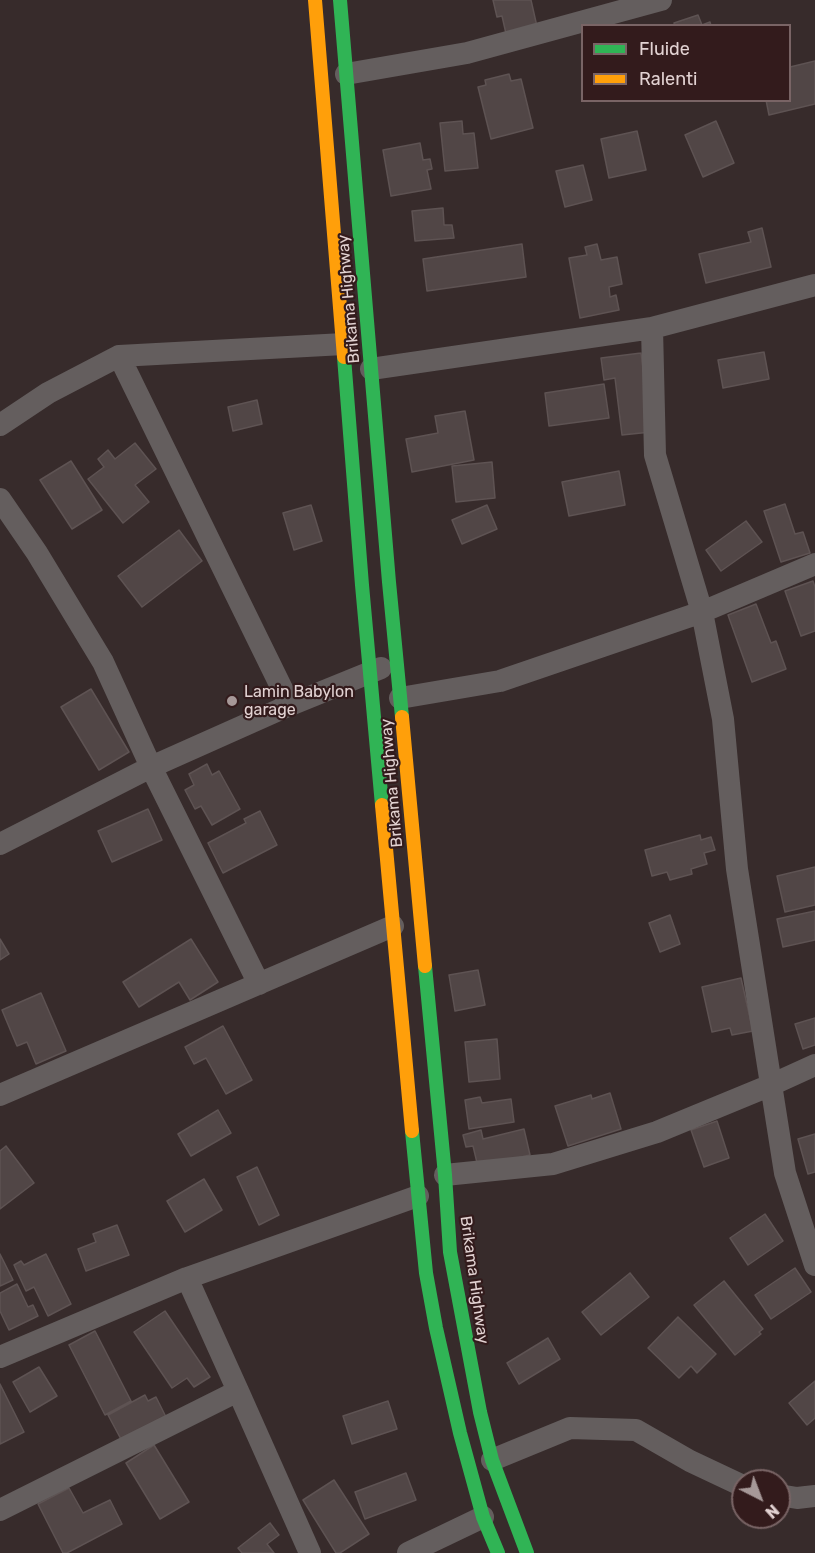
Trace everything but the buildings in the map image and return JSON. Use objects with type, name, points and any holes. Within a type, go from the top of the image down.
[{"type":"highway","name":"Brikama Highway","points":[[315,0],[344,344],[375,584],[396,662],[400,698],[445,1175],[450,1252],[478,1402],[492,1460],[527,1553]]},
{"type":"highway","name":"Brikama Highway","points":[[340,0],[371,369],[375,584],[371,673],[418,1197],[426,1273],[436,1328],[460,1433],[483,1517],[498,1553]]},
{"type":"street","points":[[346,74],[467,53],[661,0]]},
{"type":"street","points":[[371,369],[652,328],[815,285]]},
{"type":"street","points":[[652,328],[655,455],[702,612],[723,719],[737,869],[785,1173],[815,1265]]},
{"type":"street","points":[[0,425],[48,393],[119,356],[344,344]]},
{"type":"street","points":[[119,356],[290,705]]},
{"type":"street","points":[[0,499],[37,554],[103,662],[151,767],[259,984]]},
{"type":"street","points":[[400,698],[500,681],[702,612],[815,564]]},
{"type":"street","points":[[0,844],[151,767],[290,705],[396,662]]},
{"type":"street","points":[[0,1095],[393,926]]},
{"type":"street","points":[[445,1175],[553,1164],[657,1132],[815,1065]]},
{"type":"street","points":[[0,1357],[188,1278],[418,1197]]},
{"type":"street","points":[[188,1278],[310,1553]]},
{"type":"street","points":[[0,1510],[238,1391]]},
{"type":"street","points":[[492,1460],[570,1428],[636,1430],[690,1461],[731,1480]]},
{"type":"street","points":[[791,1497],[815,1496]]},
{"type":"street","points":[[408,1553],[483,1517]]},
{"type":"traffic: fast","points":[[340,0],[402,717]]},
{"type":"traffic: fast","points":[[344,357],[382,805]]},
{"type":"traffic: fast","points":[[425,966],[450,1252],[480,1412],[492,1460],[527,1553]]},
{"type":"traffic: fast","points":[[412,1131],[426,1273],[436,1328],[460,1433],[483,1517],[498,1553]]},
{"type":"traffic: slow","points":[[315,0],[344,357]]},
{"type":"traffic: slow","points":[[402,717],[425,966]]},
{"type":"traffic: slow","points":[[382,805],[412,1131]]},
{"type":"place","name":"Lamin Babylon garage","points":[[232,701]]}]
